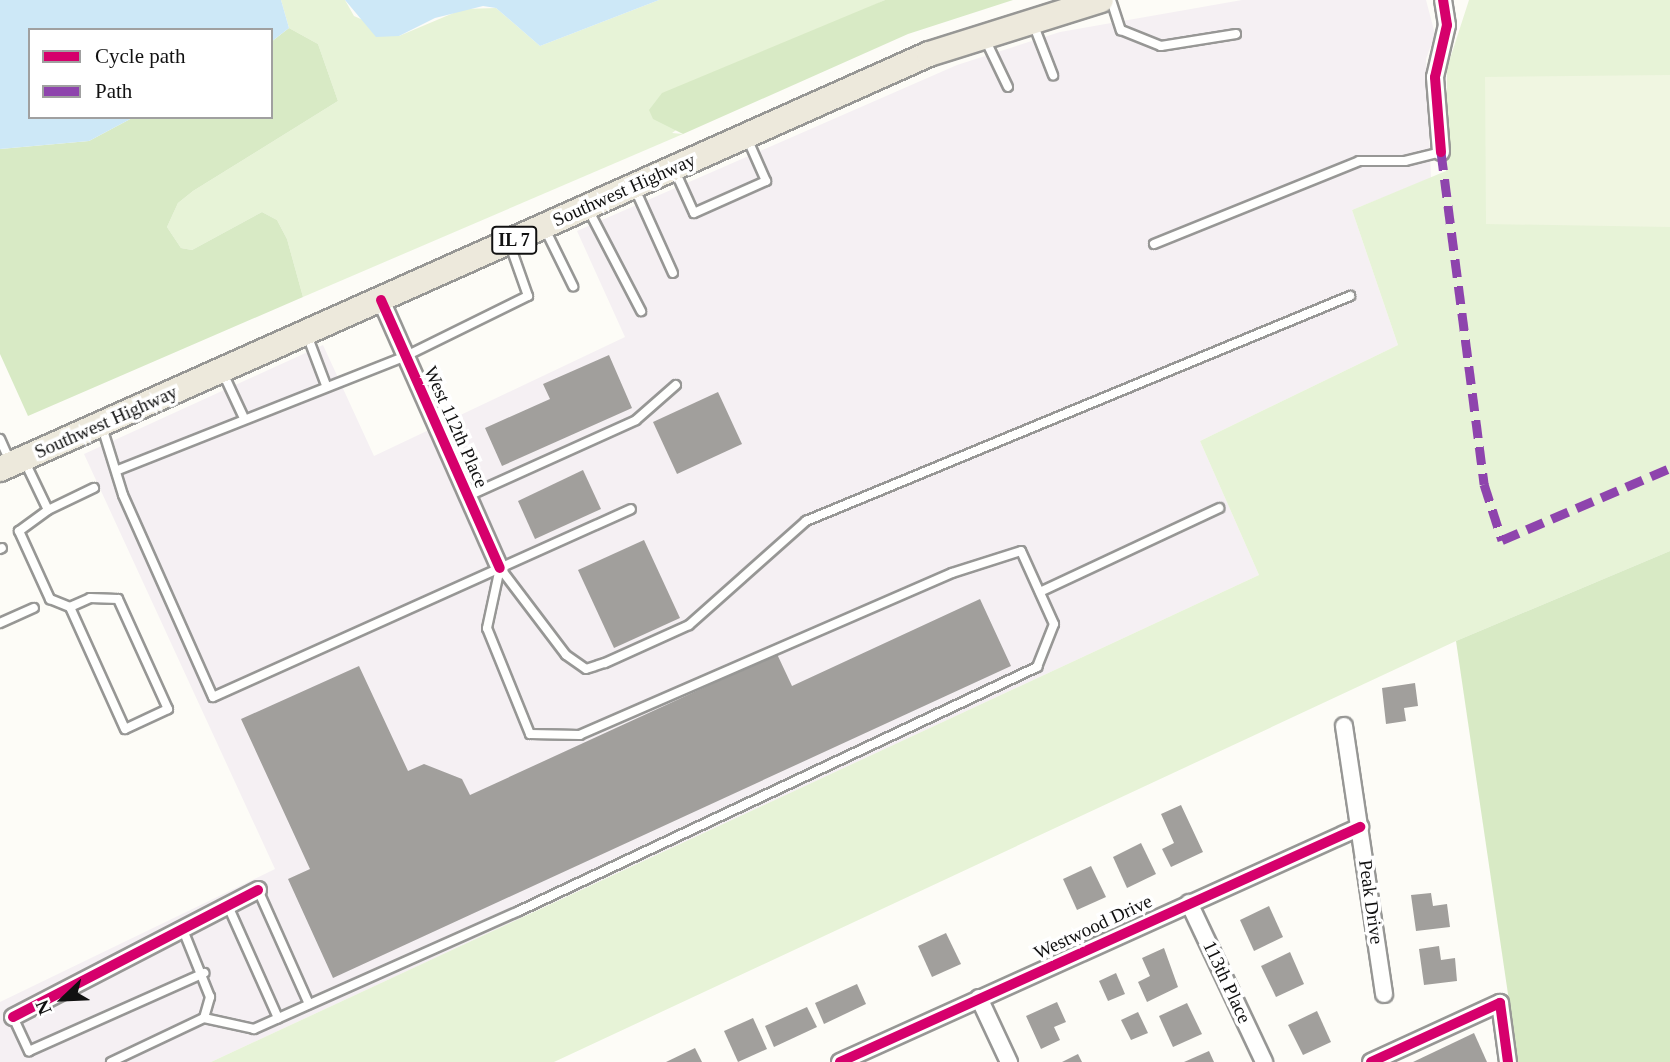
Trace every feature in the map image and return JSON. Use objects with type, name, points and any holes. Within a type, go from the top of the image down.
[{"type":"main road","name":"Southwest Highway","points":[[12,463],[746,135],[983,35],[1101,0]]},
{"type":"street","points":[[1441,152],[1435,77],[1447,26],[1443,0]]},
{"type":"street","name":"West 112th Place","points":[[381,300],[500,568]]},
{"type":"street","name":"Peak Drive","points":[[1343,726],[1384,994]]},
{"type":"street","name":"Westwood Drive","points":[[840,1062],[1360,827]]},
{"type":"street","points":[[13,1017],[258,890]]},
{"type":"street","name":"113th Place","points":[[1189,902],[1264,1062]]},
{"type":"street","points":[[979,998],[1009,1062]]},
{"type":"street","points":[[1371,1062],[1500,1003],[1508,1062]]},
{"type":"lane","points":[[1111,0],[1121,30],[1161,46],[1236,34]]},
{"type":"lane","points":[[1031,20],[1053,75]]},
{"type":"lane","points":[[983,35],[1008,87]]},
{"type":"lane","points":[[673,168],[694,213],[766,181],[746,135]]},
{"type":"lane","points":[[1154,244],[1359,161],[1405,161],[1441,152]]},
{"type":"lane","points":[[634,186],[673,273]]},
{"type":"lane","points":[[587,207],[641,311]]},
{"type":"lane","points":[[544,226],[573,286]]},
{"type":"lane","points":[[118,470],[243,416],[264,414],[326,385],[405,356],[528,296],[509,242]]},
{"type":"lane","points":[[500,568],[566,655],[586,668],[605,663],[689,625],[806,521],[1350,296]]},
{"type":"lane","points":[[306,333],[326,385]]},
{"type":"lane","points":[[222,370],[243,416]]},
{"type":"lane","points":[[468,496],[636,420],[676,385]]},
{"type":"lane","points":[[101,424],[118,470],[123,495],[213,697],[631,509]]},
{"type":"lane","points":[[0,439],[12,463],[48,510]]},
{"type":"lane","points":[[70,607],[90,598],[118,599],[168,709],[125,729],[70,607],[50,599],[19,531],[48,510],[94,488]]},
{"type":"lane","points":[[1040,592],[1219,508]]},
{"type":"lane","points":[[111,1062],[204,1018],[254,1030],[1037,667],[1054,624],[1021,551],[952,573],[580,734],[530,734],[487,628],[500,568]]},
{"type":"lane","points":[[0,623],[34,608]]},
{"type":"lane","points":[[258,890],[309,1004]]},
{"type":"lane","points":[[227,905],[278,1018]]},
{"type":"lane","points":[[183,930],[204,973],[210,997],[204,1018]]},
{"type":"lane","points":[[13,1017],[29,1051],[204,973]]},
{"type":"shaded area","points":[[1242,0],[1426,0],[1435,34],[1426,59],[1431,178],[1352,210],[1398,345],[1200,441],[1259,575],[211,1062],[0,1062],[0,1002],[275,869],[84,454],[323,345],[374,456],[625,337],[577,231],[957,65],[1060,32]]},
{"type":"green space","points":[[281,0],[345,0],[354,16],[399,36],[463,9],[496,8],[540,46],[659,0],[885,0],[800,40],[672,133],[683,134],[303,297],[287,239],[277,220],[262,212],[192,250],[181,248],[167,227],[178,203],[193,191],[338,101],[318,44],[289,28]]},
{"type":"green space","points":[[885,0],[1013,0],[908,34],[683,134],[653,119],[649,110],[662,93]]},
{"type":"green space","points":[[1469,0],[1670,0],[1670,551],[1456,641],[554,1062],[211,1062],[1259,575],[1200,441],[1398,345],[1352,210],[1446,171],[1447,68]]},
{"type":"green space","points":[[289,28],[318,44],[338,101],[193,191],[178,203],[167,227],[181,248],[192,250],[262,212],[277,220],[287,239],[303,297],[28,416],[0,354],[0,149],[89,141],[130,119],[273,119],[273,40]]},
{"type":"green space","points":[[1670,75],[1670,227],[1486,224],[1485,77]]},
{"type":"green space","points":[[1670,551],[1670,1062],[1518,1062],[1456,641]]},
{"type":"water","points":[[0,0],[281,0],[289,28],[273,40],[273,28],[28,28],[28,119],[130,119],[89,141],[0,149]]},
{"type":"water","points":[[345,0],[659,0],[540,46],[496,8],[483,6],[435,18],[399,36],[376,37]]},
{"type":"building","points":[[609,355],[632,408],[502,466],[485,428],[550,399],[543,384]]},
{"type":"building","points":[[718,392],[742,444],[677,474],[653,422]]},
{"type":"building","points":[[583,470],[601,509],[535,539],[518,501]]},
{"type":"building","points":[[644,540],[680,618],[614,648],[578,570]]},
{"type":"building","points":[[980,599],[1011,666],[333,978],[288,879],[310,869],[241,719],[359,666],[408,771],[424,764],[462,779],[470,795],[777,654],[792,686]]},
{"type":"building","points":[[1415,683],[1418,706],[1404,708],[1406,721],[1386,724],[1382,688]]},
{"type":"building","points":[[1181,805],[1203,852],[1171,867],[1162,849],[1174,843],[1161,814]]},
{"type":"building","points":[[1141,843],[1156,874],[1127,888],[1113,857]]},
{"type":"building","points":[[1091,866],[1106,897],[1077,910],[1063,879]]},
{"type":"building","points":[[1431,893],[1433,906],[1447,904],[1450,927],[1416,931],[1411,895]]},
{"type":"building","points":[[1269,906],[1283,937],[1254,951],[1240,920]]},
{"type":"building","points":[[946,933],[961,964],[932,977],[918,946]]},
{"type":"building","points":[[1439,946],[1441,960],[1455,958],[1457,981],[1424,985],[1419,949]]},
{"type":"building","points":[[1164,948],[1178,987],[1147,1002],[1138,982],[1150,976],[1142,958]]},
{"type":"building","points":[[1290,952],[1304,984],[1276,997],[1261,966]]},
{"type":"building","points":[[1116,973],[1125,994],[1108,1001],[1099,981]]},
{"type":"building","points":[[857,984],[866,1004],[824,1024],[815,1003]]},
{"type":"building","points":[[1057,1002],[1066,1022],[1054,1027],[1060,1040],[1041,1049],[1026,1016]]},
{"type":"building","points":[[1187,1003],[1202,1034],[1173,1047],[1159,1016]]},
{"type":"building","points":[[807,1007],[817,1027],[774,1047],[765,1026]]},
{"type":"building","points":[[1317,1011],[1331,1042],[1303,1055],[1288,1025]]},
{"type":"building","points":[[1138,1012],[1148,1033],[1131,1040],[1121,1020]]},
{"type":"building","points":[[753,1018],[767,1049],[738,1062],[724,1031]]},
{"type":"building","points":[[1474,1033],[1487,1062],[1413,1062]]},
{"type":"building","points":[[695,1048],[702,1062],[666,1062]]},
{"type":"building","points":[[1209,1051],[1214,1062],[1184,1062]]},
{"type":"building","points":[[1078,1054],[1082,1062],[1062,1062]]},
{"type":"marked path","points":[[1441,152],[1484,484],[1502,540],[1670,468]]},
{"type":"cycle path","points":[[1441,152],[1435,77],[1447,25],[1443,0]]},
{"type":"cycle path","points":[[381,300],[500,568]]},
{"type":"cycle path","points":[[840,1062],[1360,827]]},
{"type":"cycle path","points":[[13,1017],[258,890]]},
{"type":"cycle path","points":[[1371,1062],[1500,1003],[1508,1062]]}]
